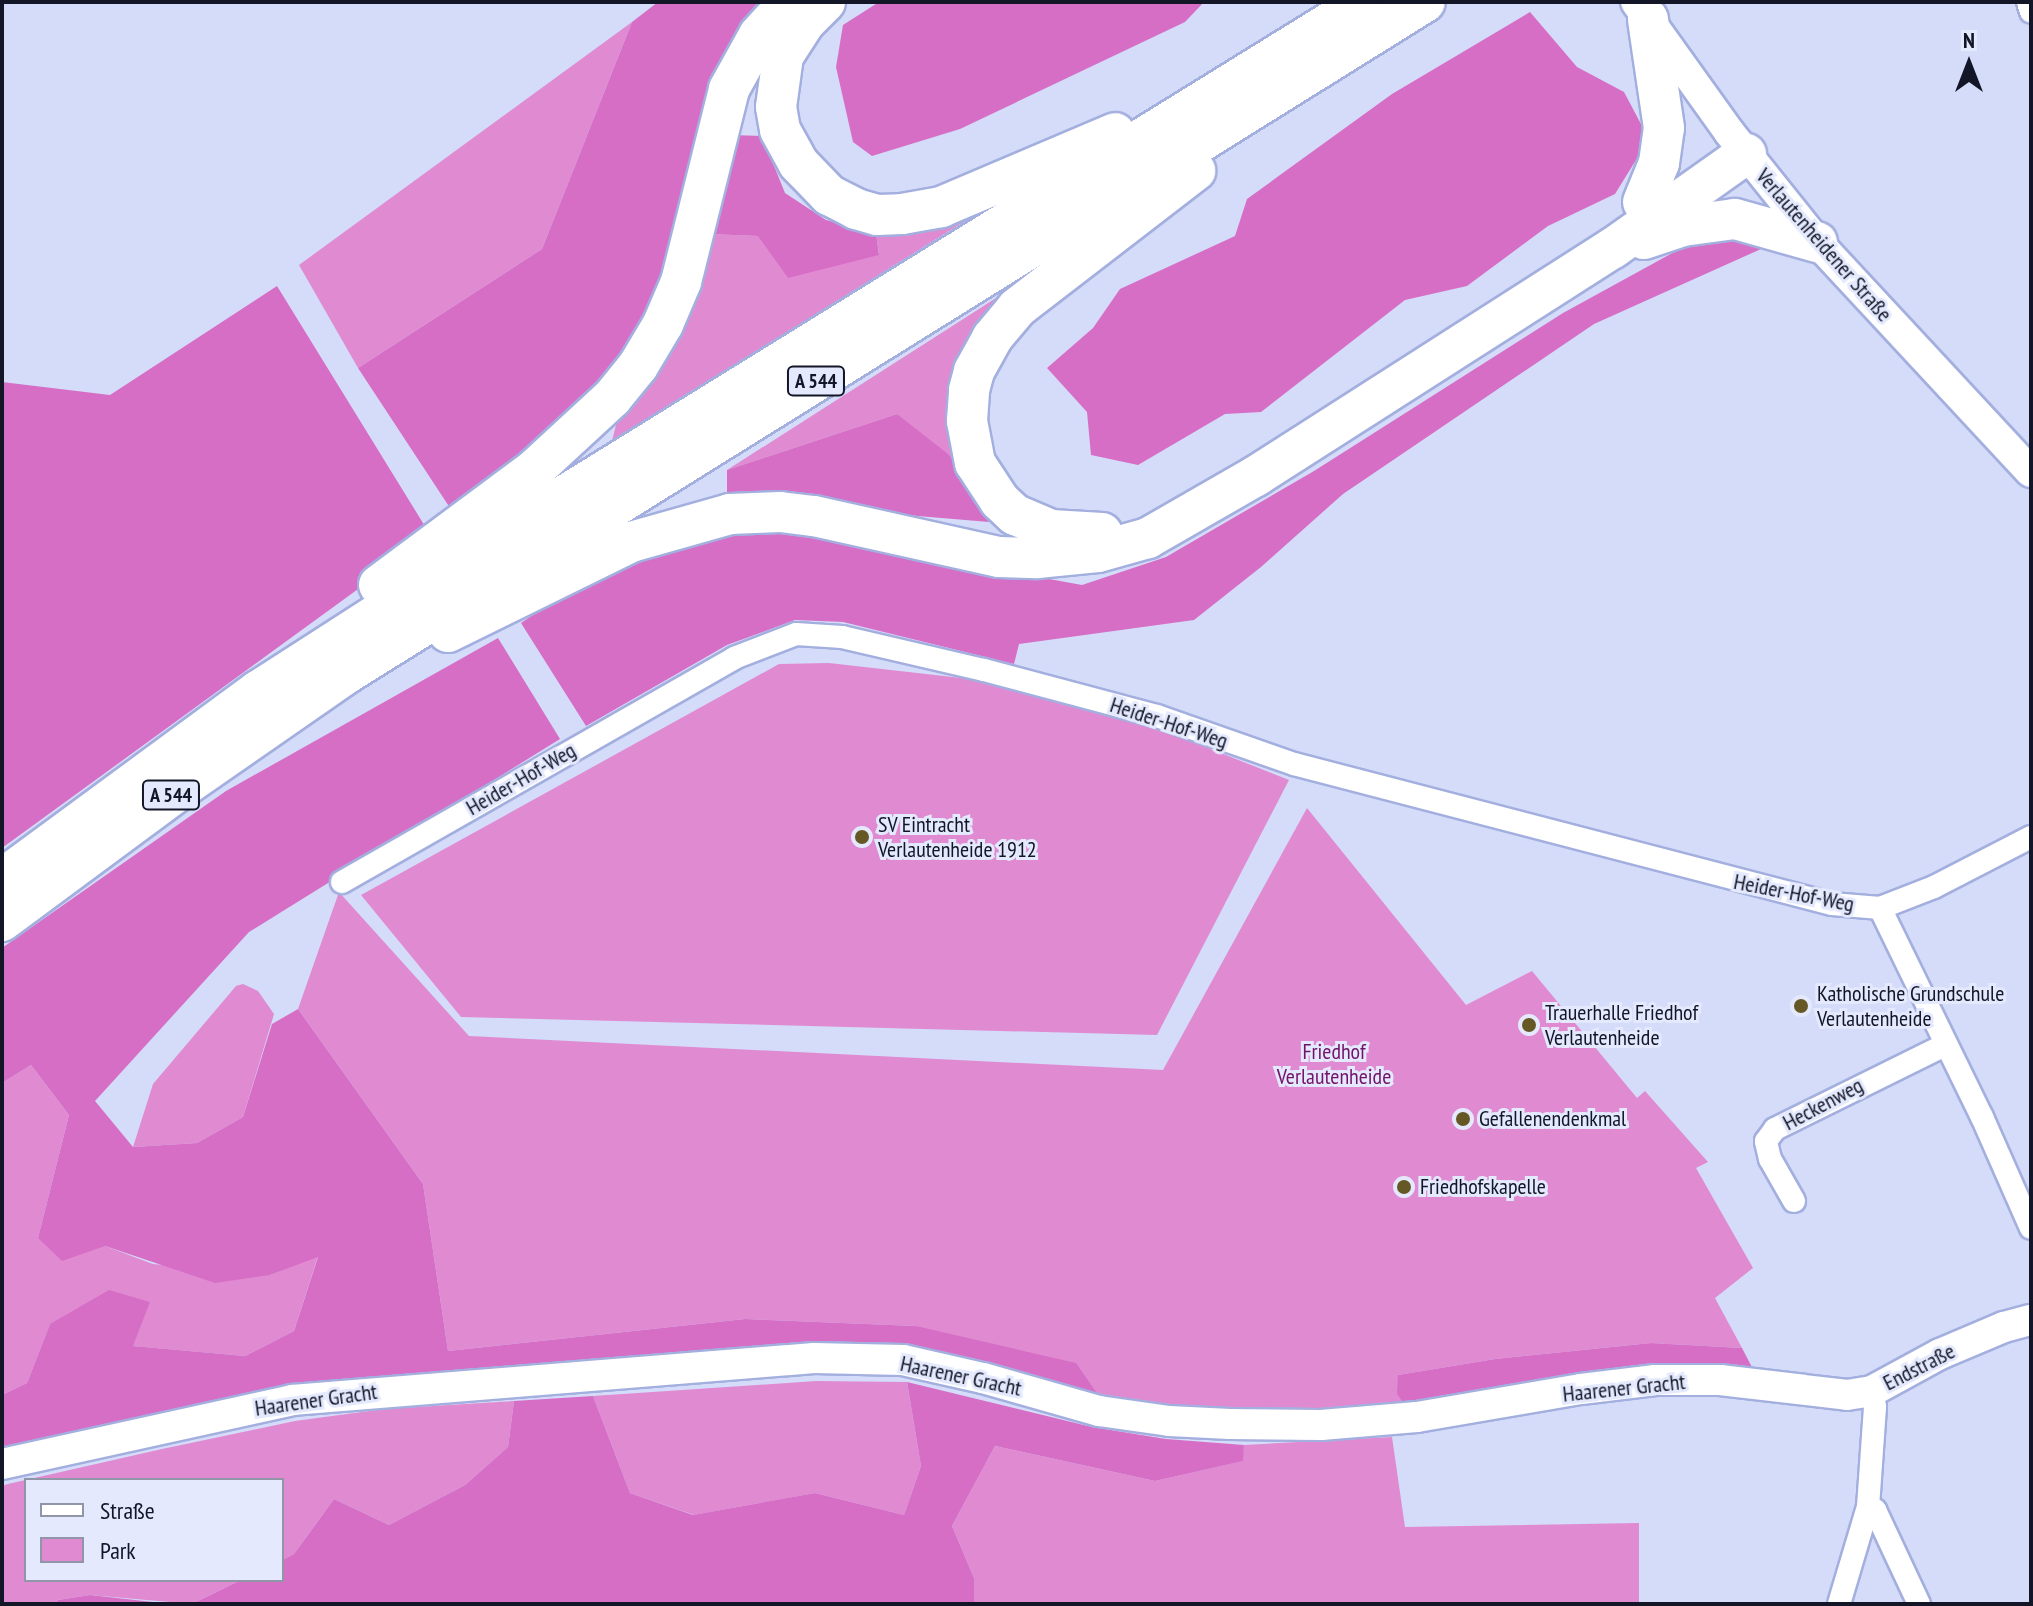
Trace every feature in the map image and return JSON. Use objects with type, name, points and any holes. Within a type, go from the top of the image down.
[{"type":"highway","points":[[258,691],[328,622],[535,469],[612,398],[638,366],[663,324],[681,282],[729,89],[759,35],[789,2]]},
{"type":"highway","points":[[825,2],[805,22],[783,56],[776,107],[780,130],[798,163],[829,195],[856,209],[877,215],[941,207],[1092,140],[1192,108]]},
{"type":"highway","name":"A 544","points":[[2,879],[258,691],[483,546],[1363,2]]},
{"type":"highway","name":"A 544","points":[[2,921],[183,787],[344,675],[1425,2]]},
{"type":"highway","points":[[1642,11],[1664,128],[1659,163],[1643,202]]},
{"type":"highway","points":[[1287,87],[1181,183],[1017,308],[992,338],[974,371],[969,390],[969,436],[982,478],[1015,515],[1051,530],[1106,532],[1134,525],[1187,502],[1253,462],[1401,351],[1737,143]]},
{"type":"highway","points":[[344,675],[486,617],[631,542],[730,514],[753,512],[814,516],[999,557],[1037,558],[1123,546],[1172,527],[1613,248],[1737,143]]},
{"type":"highway","points":[[1613,248],[1683,226],[1735,219],[1817,242]]},
{"type":"main road","name":"Verlautenheidener Straße","points":[[1642,11],[1737,143],[1817,242],[2031,472]]},
{"type":"main road","name":"Endstraße","points":[[1872,1391],[1940,1354],[2004,1327],[2031,1320]]},
{"type":"main road","name":"Haarener Gracht","points":[[2,1464],[292,1400],[814,1358],[903,1360],[983,1378],[1099,1411],[1230,1424],[1321,1425],[1417,1417],[1581,1389],[1655,1380],[1720,1380],[1815,1394],[1847,1395],[1872,1391]]},
{"type":"street","points":[[2028,2],[2031,12]]},
{"type":"street","name":"Heider-Hof-Weg","points":[[342,882],[734,658],[796,634],[842,637],[984,670],[1157,716],[1294,764],[1652,860],[1832,904],[1880,908],[1934,887],[2031,837]]},
{"type":"street","points":[[1880,908],[1982,1117],[2031,1228]]},
{"type":"street","name":"Heckenweg","points":[[1794,1201],[1770,1159],[1766,1141],[1775,1129],[1945,1045]]},
{"type":"street","name":"Endstraße","points":[[1839,1604],[1868,1507],[1875,1407],[1872,1391]]},
{"type":"street","points":[[1868,1507],[1875,1510],[1919,1604]]},
{"type":"green space","points":[[632,22],[542,249],[358,368],[299,265]]},
{"type":"green space","points":[[994,203],[612,441],[617,421],[672,343],[707,234],[758,236],[879,254],[876,233]]},
{"type":"green space","points":[[1018,284],[980,336],[972,485],[897,414],[727,470]]},
{"type":"green space","name":"SV Eintracht Verlautenheide 1912","points":[[829,663],[979,680],[1155,727],[1289,780],[1157,1035],[461,1017],[361,895],[779,664]]},
{"type":"green space","name":"Friedhof Verlautenheide","points":[[1307,808],[1466,1005],[1532,971],[1637,1098],[1645,1091],[1708,1162],[1696,1168],[1753,1268],[1715,1298],[1742,1348],[1651,1343],[1495,1359],[1398,1375],[1405,1405],[1320,1413],[1171,1409],[1101,1399],[916,1326],[745,1319],[448,1351],[423,1184],[298,1009],[339,892],[469,1036],[1163,1070]]},
{"type":"green space","points":[[243,984],[258,991],[274,1014],[243,1117],[197,1143],[133,1147],[153,1084],[236,986]]},
{"type":"green space","points":[[31,1065],[69,1115],[38,1238],[105,1246],[153,1264],[270,1275],[318,1256],[294,1331],[245,1356],[132,1346],[50,1324],[27,1383],[2,1395],[2,1083]]},
{"type":"green space","points":[[816,1381],[907,1382],[921,1466],[904,1515],[815,1493],[694,1515],[630,1493],[593,1396]]},
{"type":"green space","points":[[514,1401],[508,1447],[465,1485],[389,1525],[334,1499],[294,1554],[284,1559],[284,1478],[34,1478],[295,1421],[384,1409]]},
{"type":"green space","points":[[1392,1437],[1405,1527],[1639,1523],[1639,1604],[974,1604],[974,1578],[952,1526],[995,1446],[1155,1481],[1242,1461],[1244,1445]]},
{"type":"green space","points":[[24,1480],[24,1582],[237,1582],[192,1604],[90,1595],[58,1600],[56,1604],[2,1604],[2,1486]]},
{"type":"shaded area","points":[[658,2],[777,2],[661,297],[616,380],[454,514],[358,368],[542,249],[632,22]]},
{"type":"shaded area","points":[[879,2],[1204,2],[1185,22],[960,129],[872,156],[853,142],[836,67],[843,25]]},
{"type":"shaded area","points":[[1530,12],[1577,67],[1624,92],[1649,139],[1615,194],[1548,226],[1467,286],[1405,300],[1261,412],[1225,414],[1138,465],[1091,455],[1087,412],[1047,368],[1093,328],[1120,289],[1235,236],[1247,199],[1392,94]]},
{"type":"shaded area","points":[[732,135],[762,136],[785,193],[826,220],[876,233],[879,255],[788,278],[758,236],[707,234]]},
{"type":"shaded area","points":[[1738,236],[1761,249],[1594,324],[1343,494],[1261,567],[1194,620],[1019,644],[1014,664],[843,622],[795,620],[727,645],[586,726],[521,623],[612,561],[708,528],[802,528],[940,559],[1082,585],[1166,557],[1314,471],[1563,313],[1687,245]]},
{"type":"shaded area","points":[[277,286],[431,536],[2,848],[2,382],[110,395]]},
{"type":"shaded area","points":[[897,414],[948,454],[1001,523],[727,500],[727,470]]},
{"type":"shaded area","points":[[498,638],[560,739],[249,932],[95,1101],[133,1147],[197,1143],[243,1117],[272,1024],[298,1009],[423,1184],[448,1351],[745,1319],[916,1326],[1076,1363],[1101,1399],[814,1347],[2,1452],[2,1395],[27,1383],[50,1324],[109,1290],[150,1302],[133,1346],[245,1356],[294,1331],[318,1257],[270,1275],[215,1283],[105,1246],[62,1261],[38,1238],[69,1115],[31,1065],[2,1083],[2,948],[226,791]]},
{"type":"shaded area","points":[[1651,1343],[1742,1348],[1755,1373],[1405,1405],[1397,1394],[1398,1375],[1495,1359]]},
{"type":"shaded area","points":[[907,1382],[1092,1427],[1166,1439],[1244,1445],[1243,1461],[1155,1481],[995,1446],[952,1526],[974,1578],[974,1604],[192,1604],[237,1582],[284,1582],[284,1559],[294,1554],[334,1499],[389,1525],[465,1485],[508,1447],[514,1401],[593,1396],[630,1493],[693,1515],[815,1493],[904,1515],[921,1466]]},
{"type":"shaded area","points":[[90,1595],[171,1604],[56,1604],[58,1600]]},
{"type":"place","name":"SV Eintracht Verlautenheide 1912","points":[[862,837]]},
{"type":"place","name":"Katholische Grundschule Verlautenheide","points":[[1801,1006]]},
{"type":"place","name":"Trauerhalle Friedhof Verlautenheide","points":[[1529,1025]]},
{"type":"place","name":"Gefallenendenkmal","points":[[1463,1119]]},
{"type":"place","name":"Friedhofskapelle","points":[[1404,1187]]}]
